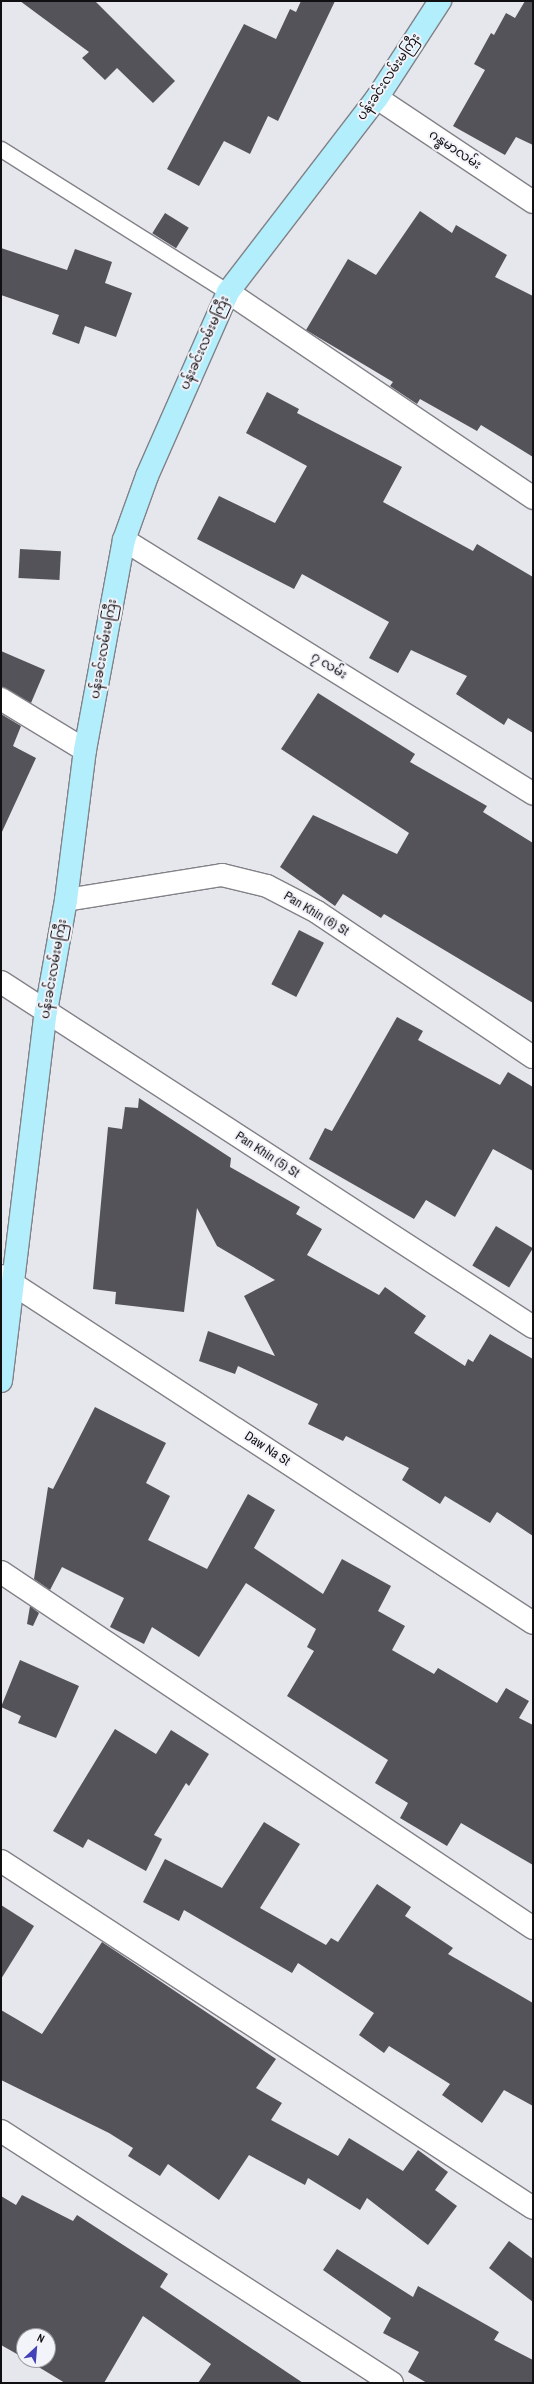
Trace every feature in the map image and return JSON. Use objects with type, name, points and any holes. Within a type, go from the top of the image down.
[{"type":"main road","name":"ပန်းခင်းလမ်းမကြီး","points":[[1,1381],[7,1280],[46,1012],[66,900],[85,750],[124,540],[147,476],[228,292],[377,98],[440,1]]},
{"type":"street","name":"ဂန္ဓမာလမ်း","points":[[377,98],[533,202]]},
{"type":"street","points":[[228,292],[533,498]]},
{"type":"street","name":"၇ လမ်း","points":[[124,540],[533,794]]},
{"type":"street","points":[[1,699],[85,750]]},
{"type":"street","name":"Pan Khin (6) St","points":[[66,900],[222,875],[267,886],[317,912],[533,1058]]},
{"type":"street","name":"Pan Khin (5) St","points":[[1,982],[533,1327]]},
{"type":"street","name":"Daw Na St","points":[[7,1280],[533,1623]]},
{"type":"street","points":[[1,1572],[533,1928]]},
{"type":"street","points":[[1,1861],[533,2208]]},
{"type":"street","points":[[1,2131],[392,2383]]},
{"type":"lane","points":[[1,149],[228,292]]},
{"type":"building","points":[[20,1],[95,1],[175,81],[153,103],[117,68],[105,80],[82,58],[89,52]]},
{"type":"building","points":[[301,1],[335,1],[278,121],[268,116],[250,154],[224,141],[199,186],[167,169],[244,24],[276,39],[290,9],[296,12]]},
{"type":"building","points":[[525,1],[533,1],[533,145],[516,137],[505,155],[453,126],[485,70],[474,64],[491,33],[494,35],[506,13],[515,18]]},
{"type":"building","points":[[420,211],[452,233],[456,225],[507,255],[495,277],[533,296],[533,457],[481,425],[477,431],[420,399],[417,404],[390,386],[393,382],[306,330],[348,259],[376,275]]},
{"type":"building","points":[[165,213],[189,228],[176,248],[152,233]]},
{"type":"building","points":[[1,248],[67,270],[75,249],[112,262],[105,283],[132,293],[116,337],[85,326],[79,344],[52,334],[59,315],[1,295]]},
{"type":"building","points":[[267,392],[299,409],[297,413],[402,467],[383,502],[473,551],[477,544],[533,577],[533,733],[508,718],[504,725],[456,694],[467,676],[411,650],[398,673],[369,658],[389,622],[302,574],[294,589],[197,539],[219,496],[275,523],[307,466],[246,433]]},
{"type":"building","points":[[20,549],[61,551],[59,580],[18,578]]},
{"type":"building","points":[[1,651],[45,670],[31,703],[1,687]]},
{"type":"building","points":[[318,693],[415,754],[410,762],[487,806],[483,812],[533,843],[533,1003],[384,914],[381,918],[343,894],[335,906],[280,867],[313,815],[397,854],[409,833],[281,749]]},
{"type":"building","points":[[1,714],[21,726],[13,746],[36,758],[1,834]]},
{"type":"building","points":[[299,930],[324,943],[296,997],[271,984]]},
{"type":"building","points":[[397,1017],[423,1031],[418,1040],[500,1085],[508,1072],[533,1087],[533,1171],[493,1149],[455,1217],[426,1200],[414,1219],[309,1159],[325,1128],[332,1131]]},
{"type":"building","points":[[139,1098],[231,1158],[230,1167],[300,1207],[296,1214],[322,1229],[307,1255],[379,1295],[385,1287],[426,1316],[414,1333],[465,1366],[468,1359],[473,1362],[490,1334],[533,1359],[533,1536],[497,1512],[490,1523],[445,1496],[440,1504],[402,1480],[409,1468],[346,1436],[343,1441],[308,1424],[318,1404],[238,1366],[235,1374],[199,1361],[208,1331],[275,1356],[244,1296],[275,1280],[217,1246],[197,1208],[184,1312],[115,1304],[116,1292],[93,1289],[108,1127],[122,1129],[125,1107],[138,1108]]},
{"type":"building","points":[[496,1226],[533,1248],[509,1288],[472,1265]]},
{"type":"building","points":[[95,1407],[166,1443],[146,1483],[170,1496],[148,1540],[207,1569],[248,1494],[275,1510],[254,1548],[323,1594],[342,1559],[391,1586],[378,1611],[405,1626],[392,1650],[434,1674],[438,1668],[497,1703],[506,1688],[529,1701],[519,1718],[533,1725],[533,1865],[461,1823],[447,1846],[400,1818],[408,1803],[375,1783],[388,1760],[287,1696],[314,1651],[307,1647],[316,1629],[246,1583],[199,1657],[152,1627],[144,1644],[110,1627],[124,1598],[62,1567],[50,1590],[34,1579],[48,1487],[53,1489]]},
{"type":"building","points":[[30,1606],[39,1613],[33,1626],[27,1624]]},
{"type":"building","points":[[20,1660],[79,1686],[56,1738],[18,1723],[21,1716],[1,1707]]},
{"type":"building","points":[[115,1729],[156,1754],[171,1730],[209,1754],[189,1786],[186,1783],[154,1835],[162,1839],[146,1871],[88,1839],[83,1848],[53,1831]]},
{"type":"building","points":[[264,1822],[300,1844],[260,1908],[326,1945],[331,1938],[338,1942],[377,1884],[411,1907],[405,1916],[453,1948],[448,1954],[533,2003],[533,2106],[504,2090],[482,2123],[442,2095],[450,2084],[389,2046],[384,2053],[359,2035],[374,2013],[298,1963],[292,1973],[184,1910],[179,1921],[143,1902],[165,1859],[222,1888]]},
{"type":"building","points":[[1,1905],[34,1926],[1,1979]]},
{"type":"building","points":[[102,1942],[276,2059],[256,2088],[282,2103],[271,2120],[338,2156],[349,2138],[403,2171],[418,2150],[448,2172],[435,2190],[457,2206],[428,2245],[367,2198],[360,2210],[308,2178],[305,2185],[249,2155],[219,2200],[168,2164],[160,2176],[128,2156],[133,2148],[109,2133],[1,2080],[1,2010],[42,2034]]},
{"type":"building","points":[[22,2195],[73,2221],[77,2215],[168,2274],[160,2287],[303,2383],[198,2383],[211,2364],[143,2316],[104,2383],[65,2383],[40,2368],[56,2368],[56,2328],[16,2328],[16,2353],[1,2345],[1,2196],[16,2205]]},
{"type":"building","points":[[509,2241],[533,2259],[533,2302],[489,2268]]},
{"type":"building","points":[[337,2249],[413,2297],[418,2286],[499,2332],[494,2340],[533,2360],[533,2383],[427,2383],[408,2372],[419,2352],[383,2333],[391,2318],[323,2270]]}]
